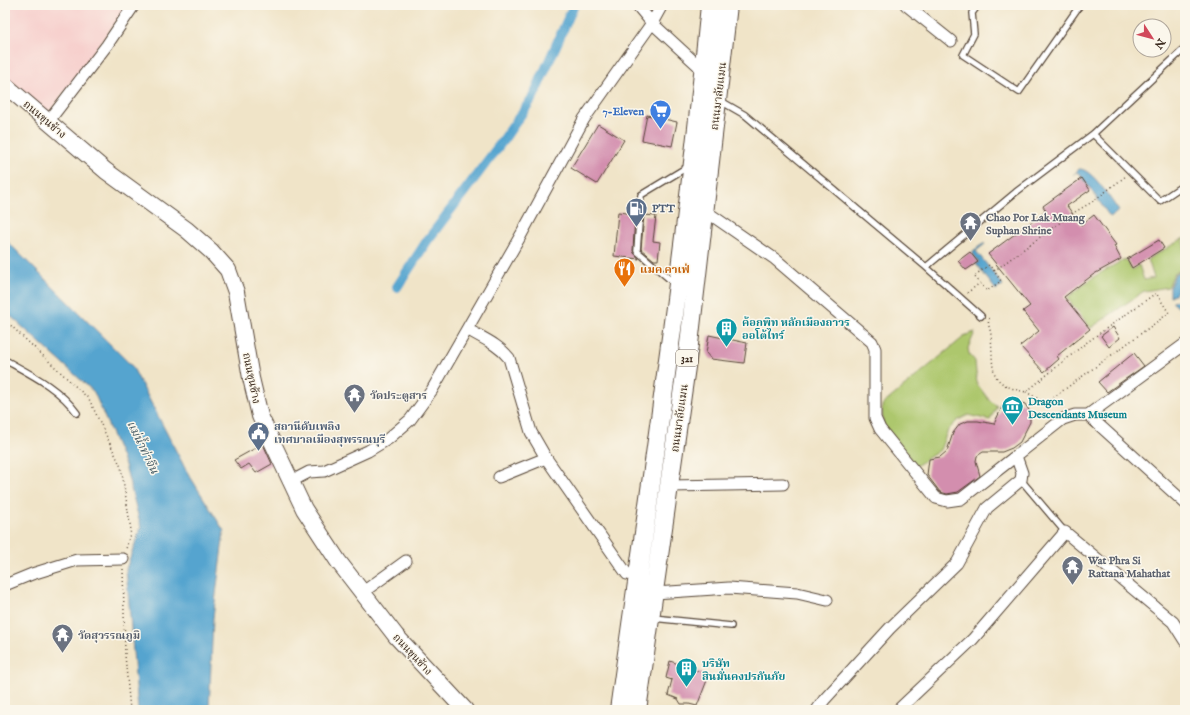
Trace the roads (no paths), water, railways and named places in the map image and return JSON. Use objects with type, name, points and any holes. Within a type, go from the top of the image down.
[{"type":"main road","name":"ถนนมาลัยแมน","points":[[619,710],[669,351],[710,5]]},
{"type":"main road","name":"ถนนมาลัยแมน","points":[[638,710],[688,353],[728,5]]},
{"type":"main road","name":"ถนนขุนช้าง","points":[[5,85],[106,171],[187,230],[211,251],[228,270],[236,292],[251,378],[260,416],[304,509],[338,561],[396,636],[465,710]]},
{"type":"main road","points":[[700,96],[717,98]]},
{"type":"main road","points":[[669,351],[688,353]]},
{"type":"street","points":[[637,5],[652,23],[703,70]]},
{"type":"street","points":[[290,482],[309,472],[324,471],[368,451],[388,439],[410,420],[420,408],[467,329],[584,119],[652,23],[662,5]]},
{"type":"street","points":[[906,5],[952,41]]},
{"type":"street","points":[[48,122],[108,45],[130,7]]},
{"type":"street","points":[[704,210],[775,259],[872,342],[875,349],[875,418],[880,429],[936,498],[947,501],[961,499],[1063,419],[1076,415],[1088,415],[1185,344]]},
{"type":"street","points":[[467,329],[496,346],[509,358],[531,432],[546,458],[627,574],[638,575]]},
{"type":"street","points":[[1088,415],[1185,503]]},
{"type":"street","points":[[817,710],[824,700],[890,628],[957,563],[987,508],[1021,480],[1022,473],[1016,456]]},
{"type":"street","points":[[499,477],[546,458]]},
{"type":"street","points":[[670,486],[783,484]]},
{"type":"street","points":[[898,710],[973,639],[1065,532],[1173,622],[1185,641]]},
{"type":"street","points":[[5,585],[32,574],[77,560],[123,560]]},
{"type":"street","points":[[363,592],[406,561]]},
{"type":"street","points":[[654,593],[730,588],[797,593],[827,600]]},
{"type":"lane","points":[[978,5],[972,13],[974,34],[963,55],[1019,92],[1080,5]]},
{"type":"lane","points":[[926,267],[1016,192],[1093,134],[1185,48]]},
{"type":"lane","points":[[717,98],[745,115],[926,267],[980,316]]},
{"type":"lane","points":[[1093,134],[1160,201],[1185,184]]},
{"type":"lane","points":[[677,286],[637,251],[641,194],[692,165]]},
{"type":"lane","points":[[5,360],[48,384],[70,402],[77,413]]},
{"type":"lane","points":[[1021,480],[1065,532]]},
{"type":"lane","points":[[651,618],[731,626]]},
{"type":"water","points":[[1079,169],[1090,174],[1101,186],[1119,211],[1110,217],[1080,174],[1076,172]]},
{"type":"water","name":"แม่น้ำท่าจีน","points":[[5,239],[132,366],[186,470],[224,531],[213,618],[209,710],[138,710],[126,569],[141,527],[125,465],[94,392],[5,311]]},
{"type":"water","points":[[984,243],[985,244],[976,251],[1003,285],[996,290],[976,264],[979,262],[973,254],[973,251]]},
{"type":"water","points":[[1185,270],[1185,281],[1181,282],[1175,295],[1170,296],[1170,286],[1175,274]]},
{"type":"water","points":[[1178,300],[1185,307],[1185,313],[1172,302]]},
{"type":"waterway","points":[[397,287],[427,241],[504,139],[533,97],[574,5]]},
{"type":"place","name":"7-Eleven","points":[[660,130]]},
{"type":"place","name":"PTT","points":[[636,228]]},
{"type":"place","name":"Chao Por Lak Muang Suphan Shrine","points":[[970,242]]},
{"type":"place","name":"แมค คาเฟ่","points":[[625,288]]},
{"type":"place","name":"ค้อกพิท หลักเมืองถาวร ออโต้ไทร์","points":[[726,348]]},
{"type":"place","name":"วัดประตูสาร","points":[[354,414]]},
{"type":"place","name":"Dragon Descendants Museum","points":[[1013,426]]},
{"type":"place","name":"สถานีดับเพลิง เทศบาลเมืองสุพรรณบุรี","points":[[259,452]]},
{"type":"place","name":"Wat Phra Si Rattana Mahathat","points":[[1073,586]]},
{"type":"place","name":"วัดสุวรรณภูมิ","points":[[62,654]]},
{"type":"place","name":"บริษัท สินมั่นคงปรกันภัย","points":[[687,688]]}]
